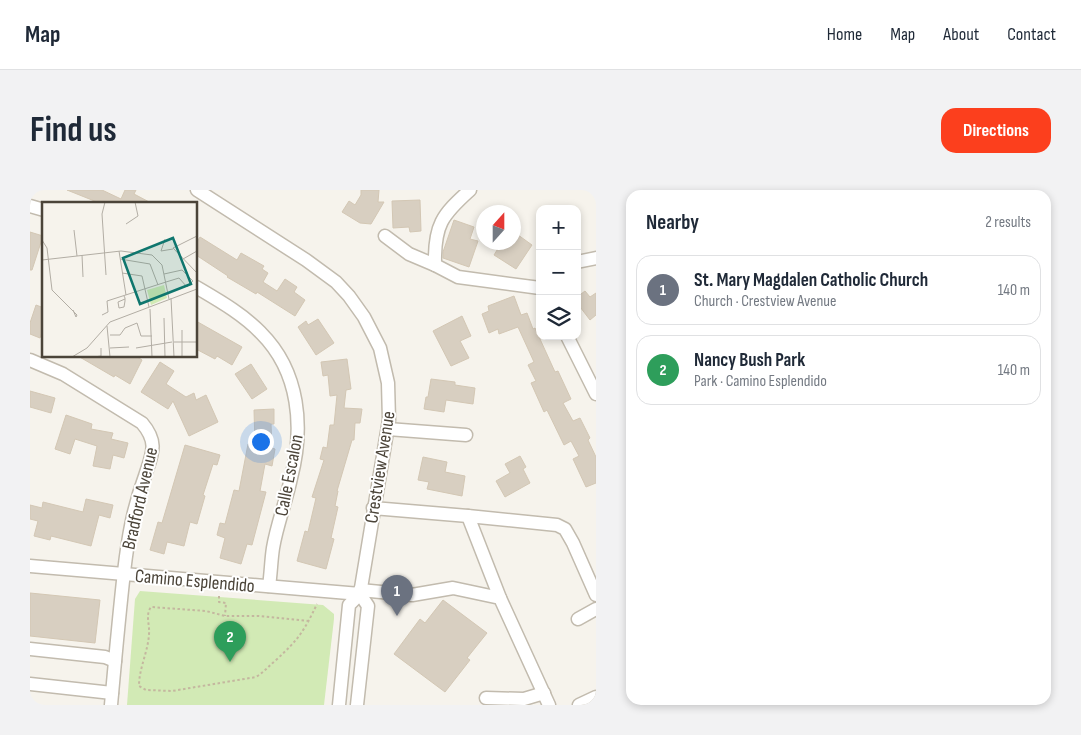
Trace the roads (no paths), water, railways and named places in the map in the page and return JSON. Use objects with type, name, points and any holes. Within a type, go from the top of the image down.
[{"type":"street","name":"Crestview Avenue","points":[[197,190],[315,266],[336,282],[349,296],[368,324],[382,357],[389,398],[388,429],[360,592],[349,605],[339,705]]},
{"type":"street","points":[[435,265],[435,246],[441,220],[452,206],[470,190]]},
{"type":"street","points":[[385,236],[409,254],[458,277],[536,287]]},
{"type":"street","points":[[581,261],[596,258]]},
{"type":"street","name":"Calle Escalon","points":[[198,288],[220,301],[254,325],[262,333],[281,359],[295,395],[297,446],[292,477],[273,548],[269,586]]},
{"type":"street","points":[[569,340],[596,394]]},
{"type":"street","name":"Bradford Avenue","points":[[30,360],[63,374],[142,424],[152,440],[154,450],[152,459],[138,493],[128,535],[111,699]]},
{"type":"street","points":[[388,429],[466,435]]},
{"type":"street","points":[[373,508],[556,525],[564,529],[573,543],[596,595]]},
{"type":"street","points":[[468,516],[500,598],[547,699],[486,698]]},
{"type":"street","name":"Camino Esplendido","points":[[30,566],[269,586],[412,595],[453,588],[500,598]]},
{"type":"street","name":"Crestview Avenue","points":[[357,705],[368,606],[360,592]]},
{"type":"street","points":[[578,619],[596,609]]},
{"type":"street","points":[[30,649],[106,657],[115,661]]},
{"type":"street","points":[[30,684],[111,699]]},
{"type":"street","points":[[579,705],[596,697]]},
{"type":"place","name":"St. Mary Magdalen Catholic Church","points":[[397,616]]},
{"type":"place","name":"Nancy Bush Park","points":[[230,662]]}]
